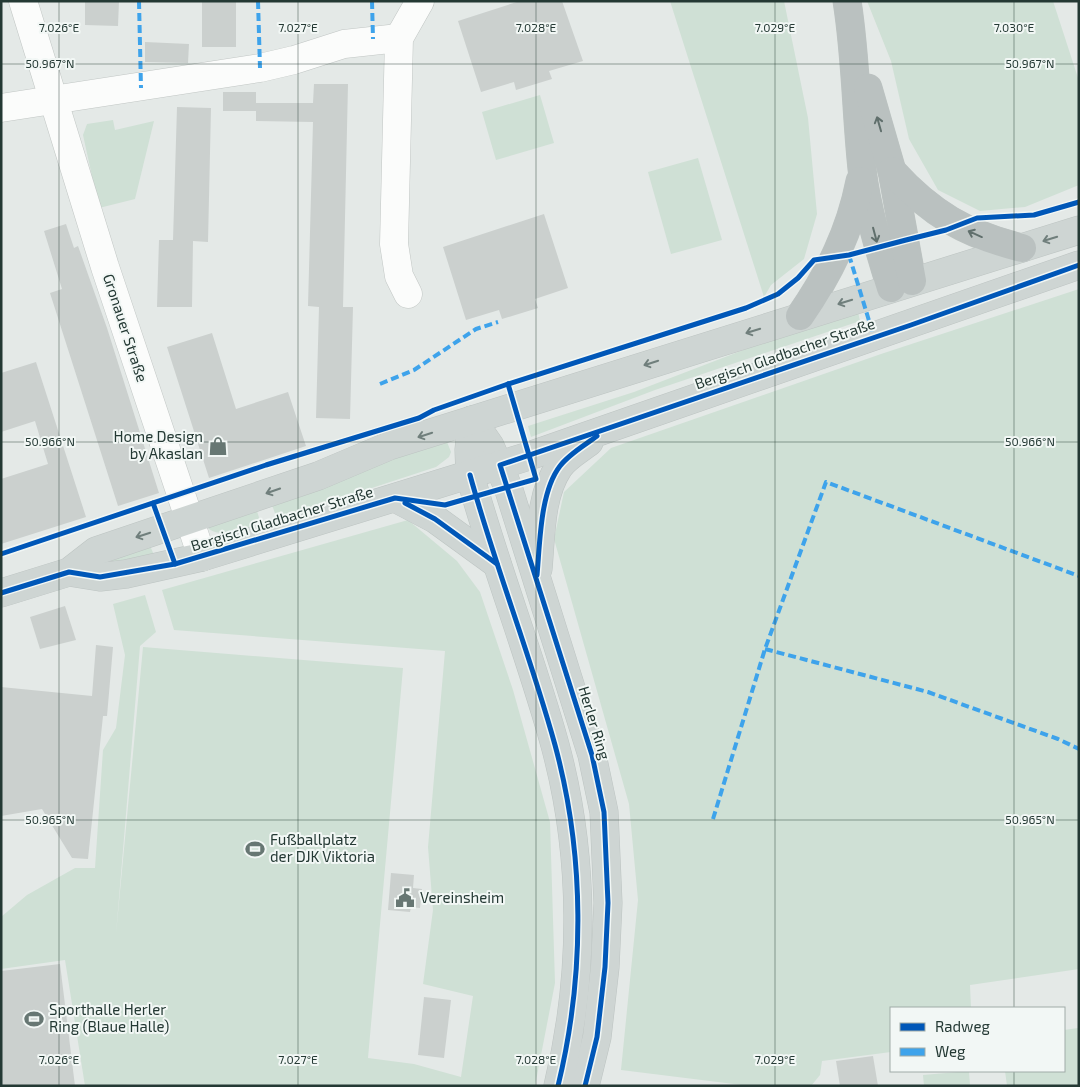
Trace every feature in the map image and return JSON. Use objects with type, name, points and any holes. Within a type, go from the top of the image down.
[{"type":"highway","points":[[847,1],[852,29],[892,171],[902,285]]},
{"type":"highway","points":[[852,29],[863,170],[874,231],[902,285]]},
{"type":"highway","points":[[800,316],[820,287],[837,256],[848,228],[863,170]]},
{"type":"highway","points":[[892,171],[926,204],[958,226],[989,239],[1022,248]]},
{"type":"main road","name":"Bergisch Gladbacher Straße","points":[[1,593],[69,572],[96,551],[318,476],[389,446],[1079,230]]},
{"type":"main road","name":"Bergisch Gladbacher Straße","points":[[69,572],[100,577],[134,572],[202,557],[470,475],[605,430],[720,388],[912,325],[1079,265]]},
{"type":"main road","points":[[902,285],[912,325]]},
{"type":"main road","points":[[472,420],[490,446],[500,465]]},
{"type":"main road","points":[[472,420],[469,450],[470,475],[555,746],[574,857],[578,911],[576,984],[565,1058],[558,1086]]},
{"type":"main road","points":[[536,580],[542,520],[550,484],[560,465],[605,430]]},
{"type":"main road","name":"Herler Ring","points":[[500,465],[592,755],[604,812],[608,903],[605,967],[598,1038],[585,1086]]},
{"type":"main road","points":[[395,498],[435,519],[497,564]]},
{"type":"street","name":"Gronauer Straße","points":[[23,1],[105,266],[202,557]]},
{"type":"street","points":[[408,294],[399,276],[394,244],[399,38],[420,1]]},
{"type":"street","points":[[1,108],[53,98],[141,88],[260,68],[294,60],[344,44],[399,38]]},
{"type":"green space","points":[[670,1],[784,1],[808,118],[817,214],[804,259],[771,285],[764,297]]},
{"type":"green space","points":[[867,1],[1053,1],[1079,81],[1079,185],[1025,207],[980,211],[938,190],[909,139],[891,61]]},
{"type":"green space","points":[[540,95],[554,143],[496,160],[482,112]]},
{"type":"green space","points":[[113,120],[115,130],[154,121],[135,199],[99,208],[83,135],[87,124]]},
{"type":"green space","points":[[698,158],[722,240],[671,254],[648,172]]},
{"type":"green space","points":[[1079,289],[1079,969],[970,985],[971,1007],[890,1007],[890,1052],[822,1061],[820,1075],[811,1086],[750,1086],[621,1070],[638,900],[629,804],[554,539],[564,492],[611,448],[881,354]]},
{"type":"green space","points":[[858,312],[860,321],[655,390],[531,437],[528,426],[634,392],[759,344]]},
{"type":"green space","points":[[429,440],[447,442],[451,452],[449,457],[436,467],[277,519],[272,505]]},
{"type":"green space","points":[[257,511],[261,524],[228,533],[215,532],[209,529],[209,527]]},
{"type":"green space","points":[[408,520],[457,561],[480,592],[513,690],[550,822],[555,983],[535,1086],[179,1086],[144,1084],[85,1086],[65,960],[1,969],[1,917],[27,895],[75,868],[95,868],[103,750],[116,728],[125,655],[113,604],[145,595],[156,632],[140,646],[116,934],[143,647],[403,668],[368,1058],[414,1064],[461,1077],[473,996],[423,984],[433,910],[428,847],[445,651],[174,630],[162,590]]},
{"type":"green space","points":[[150,546],[155,557],[102,567],[102,561]]},
{"type":"green space","points":[[1078,1028],[1079,1086],[1007,1086],[1005,1072],[1065,1072],[1065,1030]]},
{"type":"green space","points":[[969,1072],[970,1086],[924,1086],[923,1075]]},
{"type":"building","points":[[85,1],[119,1],[118,26],[85,25]]},
{"type":"building","points":[[202,1],[236,1],[236,47],[202,47]]},
{"type":"building","points":[[520,1],[562,1],[583,61],[549,71],[552,79],[516,90],[514,82],[481,92],[458,21]]},
{"type":"building","points":[[145,42],[189,44],[188,63],[145,62]]},
{"type":"building","points":[[314,84],[348,84],[343,307],[353,307],[350,419],[316,418],[319,307],[308,306],[313,122],[256,121],[256,103],[313,103]]},
{"type":"building","points":[[223,92],[256,92],[256,111],[223,111]]},
{"type":"building","points":[[177,107],[211,108],[208,242],[193,241],[192,307],[157,307],[159,240],[173,240]]},
{"type":"building","points":[[544,214],[568,288],[535,299],[538,308],[502,319],[499,310],[466,320],[443,247]]},
{"type":"building","points":[[66,224],[74,248],[78,246],[107,328],[159,493],[118,506],[50,293],[62,289],[44,231]]},
{"type":"building","points":[[212,333],[236,409],[288,392],[306,446],[209,478],[167,347]]},
{"type":"building","points":[[36,362],[86,517],[1,544],[1,479],[48,464],[35,421],[1,432],[1,373]]},
{"type":"building","points":[[65,606],[76,640],[40,649],[30,617]]},
{"type":"building","points":[[96,645],[113,647],[107,716],[103,716],[88,859],[72,858],[42,809],[1,816],[1,687],[92,696]]},
{"type":"building","name":"Vereinsheim","points":[[391,873],[414,875],[413,888],[422,889],[420,908],[411,907],[410,912],[388,910]]},
{"type":"building","name":"Sporthalle Herler Ring (Blaue Halle)","points":[[60,964],[75,1086],[1,1086],[1,971]]},
{"type":"building","points":[[424,997],[451,1000],[444,1058],[418,1055]]},
{"type":"building","points":[[873,1056],[878,1086],[840,1086],[836,1061]]},
{"type":"marked path","points":[[139,1],[141,88]]},
{"type":"marked path","points":[[258,1],[260,68]]},
{"type":"marked path","points":[[372,1],[373,39]]},
{"type":"marked path","points":[[849,255],[874,337]]},
{"type":"marked path","points":[[380,384],[414,370],[476,329],[498,322]]},
{"type":"marked path","points":[[713,819],[765,649],[826,482],[1079,576]]},
{"type":"marked path","points":[[765,649],[928,692],[1058,739],[1079,749]]},
{"type":"cycle path","points":[[1,554],[266,465],[419,418],[434,410],[508,384],[746,308],[778,294],[798,278],[814,260],[849,255],[946,230],[977,218],[1034,215],[1079,202]]},
{"type":"cycle path","points":[[585,1086],[597,1037],[605,967],[608,903],[604,812],[592,755],[500,465],[911,325],[1079,265]]},
{"type":"cycle path","points":[[1,593],[69,572],[100,577],[175,564],[395,498],[445,505],[536,479],[508,384]]},
{"type":"cycle path","points":[[537,575],[542,518],[553,477],[568,458],[597,436]]},
{"type":"cycle path","points":[[470,475],[555,745],[565,787],[572,830],[578,916],[577,959],[567,1044],[558,1086]]},
{"type":"cycle path","points":[[153,503],[175,564]]},
{"type":"cycle path","points":[[405,503],[435,519],[497,564]]},
{"type":"place","name":"Home Design by Akaslan","points":[[218,446]]},
{"type":"place","name":"Fußballplatz der DJK Viktoria","points":[[255,849]]},
{"type":"place","name":"Vereinsheim","points":[[405,898]]},
{"type":"place","name":"Sporthalle Herler Ring (Blaue Halle)","points":[[34,1019]]}]
